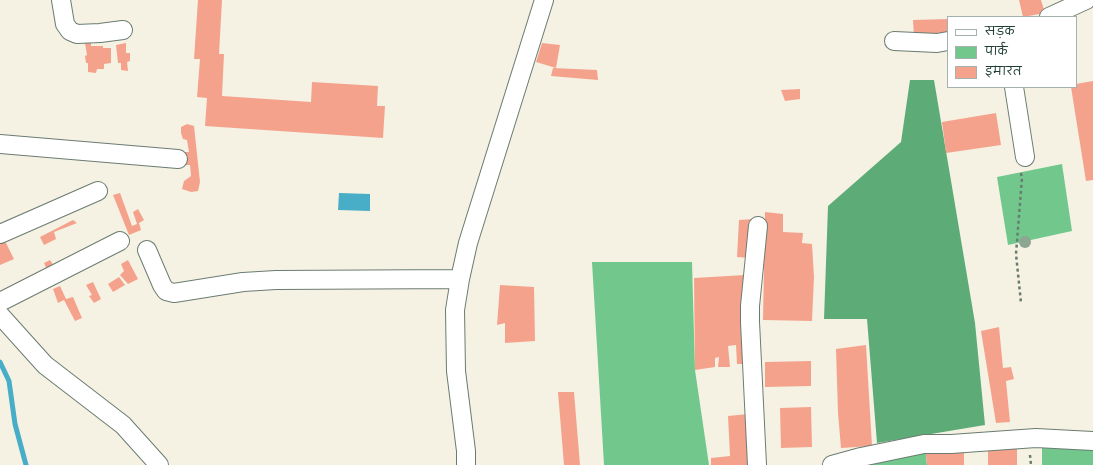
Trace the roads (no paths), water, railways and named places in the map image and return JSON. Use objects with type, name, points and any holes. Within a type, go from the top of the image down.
[{"type":"street","points":[[61,0],[65,24],[70,31],[77,34],[123,30]]},
{"type":"street","points":[[466,465],[466,451],[456,371],[455,310],[460,279],[468,243],[544,0]]},
{"type":"street","points":[[1051,16],[1086,0]]},
{"type":"street","points":[[894,41],[947,41]]},
{"type":"street","points":[[1014,88],[1025,157]]},
{"type":"street","points":[[0,144],[178,159]]},
{"type":"street","points":[[0,234],[98,191]]},
{"type":"street","points":[[757,465],[750,306],[758,226]]},
{"type":"street","points":[[0,302],[120,241]]},
{"type":"street","points":[[147,250],[162,285],[166,291],[174,293],[243,282],[276,280],[460,279]]},
{"type":"street","points":[[0,315],[45,365],[123,425],[159,465]]},
{"type":"street","points":[[832,465],[861,457],[924,444],[951,444],[1036,438],[1093,441]]},
{"type":"water","points":[[339,193],[370,194],[370,211],[338,210]]},
{"type":"waterway","points":[[0,362],[9,381],[15,424],[26,465]]}]
